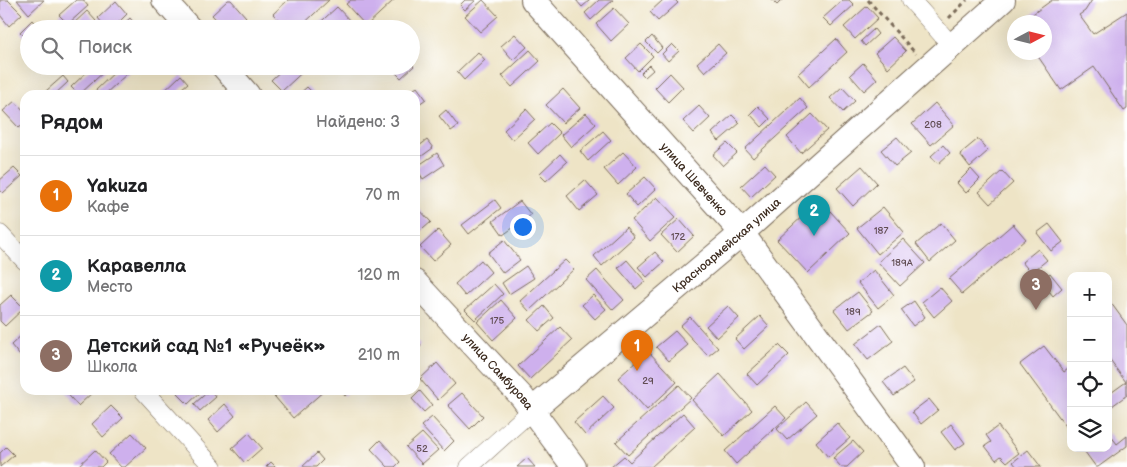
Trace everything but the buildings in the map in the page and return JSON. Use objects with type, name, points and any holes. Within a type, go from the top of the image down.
[{"type":"street","points":[[164,0],[182,20]]},
{"type":"street","name":"улица Шевченко","points":[[532,0],[742,233],[913,467]]},
{"type":"street","points":[[911,0],[952,46]]},
{"type":"street","name":"Красноармейская улица","points":[[469,467],[532,410],[742,233],[1003,0]]},
{"type":"street","points":[[231,75],[244,90]]},
{"type":"street","points":[[0,234],[20,256]]},
{"type":"street","name":"улица Самбурова","points":[[420,287],[532,410],[574,467]]},
{"type":"street","points":[[148,395],[213,467]]},
{"type":"path","points":[[868,0],[928,67]]},
{"type":"place","name":"Каравелла","points":[[814,236]]},
{"type":"place","name":"Детский сад №1 «Ручеёк»","points":[[1036,310]]},
{"type":"place","name":"Yakuza","points":[[637,371]]}]
